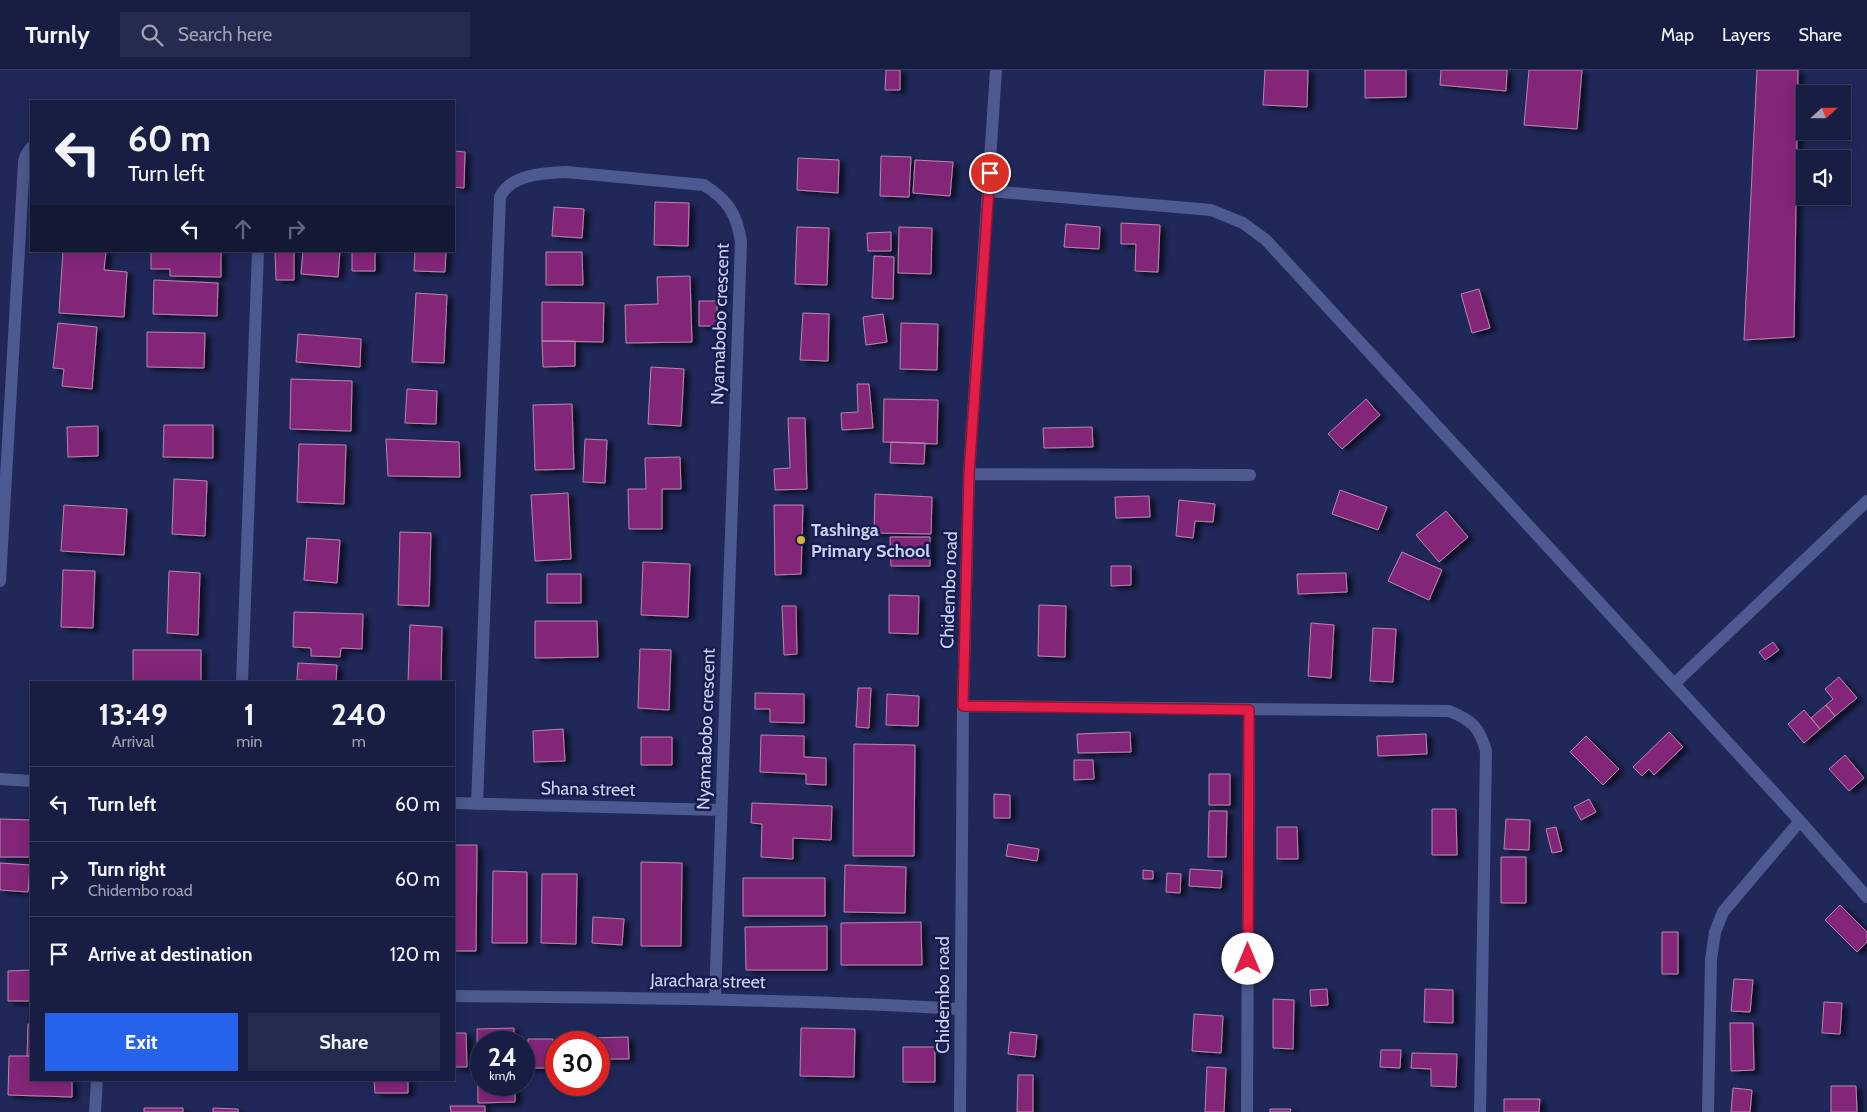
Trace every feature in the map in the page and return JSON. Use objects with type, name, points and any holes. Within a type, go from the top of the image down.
[{"type":"street","name":"Chidembo road","points":[[960,1112],[963,706],[969,474],[996,70]]},
{"type":"street","points":[[0,581],[24,162],[30,148]]},
{"type":"street","name":"Nyamabobo crescent","points":[[477,804],[498,205],[500,197],[504,190],[526,177],[547,173],[566,172],[704,185],[719,195],[731,210],[738,223],[741,242],[715,998]]},
{"type":"street","points":[[989,191],[1211,210],[1243,223],[1254,230],[1296,271],[1800,821],[1867,897]]},
{"type":"street","points":[[242,681],[258,252]]},
{"type":"street","points":[[969,474],[1250,475]]},
{"type":"street","points":[[1674,684],[1867,501]]},
{"type":"street","points":[[963,706],[1449,711],[1472,723],[1481,734],[1486,751],[1480,1112]]},
{"type":"street","points":[[1248,1112],[1249,710]]},
{"type":"street","points":[[0,779],[30,781]]},
{"type":"street","name":"Shana street","points":[[455,803],[721,810]]},
{"type":"street","points":[[1708,1112],[1711,960],[1715,932],[1723,912],[1800,821]]},
{"type":"street","name":"Jarachara street","points":[[455,996],[715,998],[845,1002],[961,1009]]},
{"type":"street","points":[[95,1112],[97,1081]]},
{"type":"building","points":[[886,70],[900,70],[900,90],[885,90]]},
{"type":"building","points":[[1265,70],[1308,70],[1307,107],[1263,105]]},
{"type":"building","points":[[1365,70],[1406,70],[1406,97],[1365,98]]},
{"type":"building","points":[[1441,70],[1507,70],[1506,91],[1440,85]]},
{"type":"building","points":[[1529,70],[1582,70],[1577,129],[1524,125]]},
{"type":"building","points":[[1757,70],[1798,70],[1798,85],[1796,85],[1794,337],[1744,340]]},
{"type":"building","points":[[455,151],[465,152],[464,188],[455,187]]},
{"type":"building","points":[[881,156],[911,157],[909,197],[880,196]]},
{"type":"building","points":[[798,158],[839,160],[838,193],[797,190]]},
{"type":"building","points":[[915,160],[953,162],[950,196],[913,193]]},
{"type":"building","points":[[655,202],[689,203],[688,246],[654,245]]},
{"type":"building","points":[[554,207],[584,209],[582,238],[552,236]]},
{"type":"building","points":[[1121,223],[1160,225],[1158,272],[1135,271],[1136,244],[1121,244]]},
{"type":"building","points":[[1066,224],[1100,227],[1099,249],[1064,247]]},
{"type":"building","points":[[797,227],[829,228],[827,285],[795,284]]},
{"type":"building","points":[[899,227],[932,228],[931,274],[898,273]]},
{"type":"building","points":[[891,232],[891,251],[868,251],[867,233]]},
{"type":"building","points":[[63,252],[106,252],[104,270],[127,272],[124,317],[59,313]]},
{"type":"building","points":[[151,252],[221,252],[221,277],[170,276],[170,269],[151,269]]},
{"type":"building","points":[[275,252],[294,252],[294,280],[276,280]]},
{"type":"building","points":[[303,252],[340,252],[338,277],[301,274]]},
{"type":"building","points":[[352,252],[375,252],[375,271],[352,271]]},
{"type":"building","points":[[415,252],[446,252],[445,272],[414,271]]},
{"type":"building","points":[[546,252],[582,252],[583,285],[546,285]]},
{"type":"building","points":[[874,256],[894,257],[893,299],[872,298]]},
{"type":"building","points":[[690,276],[692,342],[626,343],[625,305],[658,304],[657,277]]},
{"type":"building","points":[[154,280],[218,283],[217,316],[153,314]]},
{"type":"building","points":[[1479,289],[1490,328],[1472,333],[1461,294]]},
{"type":"building","points":[[416,293],[447,295],[444,363],[412,362]]},
{"type":"building","points":[[699,301],[717,301],[717,326],[699,326]]},
{"type":"building","points":[[542,302],[604,303],[603,342],[542,341]]},
{"type":"building","points":[[803,313],[829,314],[828,361],[800,360]]},
{"type":"building","points":[[883,314],[887,342],[866,345],[863,317]]},
{"type":"building","points":[[58,323],[97,327],[92,389],[62,386],[64,369],[53,368]]},
{"type":"building","points":[[901,323],[938,324],[937,370],[900,369]]},
{"type":"building","points":[[147,332],[205,333],[204,368],[147,367]]},
{"type":"building","points":[[298,334],[361,339],[360,367],[296,362]]},
{"type":"building","points":[[542,341],[575,341],[575,366],[543,367]]},
{"type":"building","points":[[651,367],[684,369],[681,426],[648,424]]},
{"type":"building","points":[[291,379],[352,381],[351,431],[290,429]]},
{"type":"building","points":[[857,384],[869,384],[873,428],[842,430],[841,413],[858,412]]},
{"type":"building","points":[[407,389],[437,391],[436,424],[405,423]]},
{"type":"building","points":[[884,399],[938,400],[937,444],[883,442]]},
{"type":"building","points":[[1366,399],[1380,415],[1342,449],[1328,434]]},
{"type":"building","points":[[572,404],[574,469],[535,470],[533,405]]},
{"type":"building","points":[[788,418],[805,418],[807,489],[775,490],[774,469],[790,468]]},
{"type":"building","points":[[164,425],[213,425],[213,458],[163,457]]},
{"type":"building","points":[[98,426],[98,456],[68,457],[67,427]]},
{"type":"building","points":[[1092,427],[1093,447],[1044,448],[1043,428]]},
{"type":"building","points":[[386,439],[459,442],[460,477],[388,476]]},
{"type":"building","points":[[585,439],[607,440],[605,483],[583,482]]},
{"type":"building","points":[[891,442],[925,443],[924,464],[890,463]]},
{"type":"building","points":[[299,444],[346,445],[344,504],[297,502]]},
{"type":"building","points":[[680,457],[681,489],[662,489],[662,529],[629,529],[628,489],[646,489],[645,458]]},
{"type":"building","points":[[174,479],[207,481],[205,536],[172,534]]},
{"type":"building","points":[[1340,490],[1387,507],[1378,530],[1332,514]]},
{"type":"building","points":[[568,493],[571,559],[535,561],[531,495]]},
{"type":"building","points":[[875,494],[932,497],[931,534],[874,533]]},
{"type":"building","points":[[1149,496],[1150,517],[1116,518],[1115,497]]},
{"type":"building","points":[[1179,500],[1215,504],[1213,522],[1195,521],[1193,538],[1176,536]]},
{"type":"building","points":[[64,505],[127,509],[124,555],[61,551]]},
{"type":"building","points":[[774,505],[803,505],[801,574],[775,575]]},
{"type":"building","points":[[1446,511],[1468,537],[1439,562],[1416,535]]},
{"type":"building","points":[[400,532],[431,533],[429,606],[398,605]]},
{"type":"building","points":[[890,537],[930,537],[930,566],[891,566]]},
{"type":"building","points":[[307,538],[340,540],[337,583],[304,580]]},
{"type":"building","points":[[1402,552],[1442,570],[1429,600],[1388,581]]},
{"type":"building","points":[[643,562],[690,564],[688,617],[641,615]]},
{"type":"building","points":[[1111,566],[1131,566],[1131,585],[1111,586]]},
{"type":"building","points":[[63,570],[95,571],[93,628],[61,627]]},
{"type":"building","points":[[169,571],[200,573],[198,635],[167,633]]},
{"type":"building","points":[[1346,573],[1347,592],[1298,594],[1297,574]]},
{"type":"building","points":[[547,574],[581,574],[581,603],[547,603]]},
{"type":"building","points":[[889,595],[919,596],[918,634],[889,633]]},
{"type":"building","points":[[1039,605],[1066,606],[1065,657],[1038,656]]},
{"type":"building","points":[[782,606],[796,606],[797,654],[784,655]]},
{"type":"building","points":[[294,612],[363,614],[362,649],[341,648],[340,657],[311,656],[311,648],[293,647]]},
{"type":"building","points":[[535,621],[597,621],[598,657],[535,658]]},
{"type":"building","points":[[1311,623],[1334,625],[1331,678],[1308,676]]},
{"type":"building","points":[[410,625],[442,627],[441,681],[408,681]]},
{"type":"building","points":[[1373,628],[1396,629],[1393,682],[1370,681]]},
{"type":"building","points":[[1773,642],[1779,650],[1765,660],[1759,652]]},
{"type":"building","points":[[640,649],[671,650],[669,710],[638,708]]},
{"type":"building","points":[[133,650],[201,650],[201,681],[133,681]]},
{"type":"building","points":[[298,663],[337,665],[336,681],[297,680]]},
{"type":"building","points":[[1839,677],[1857,698],[1835,716],[1826,705],[1833,699],[1825,689]]},
{"type":"building","points":[[858,688],[871,688],[869,728],[856,727]]},
{"type":"building","points":[[755,693],[804,694],[804,723],[770,722],[770,709],[755,709]]},
{"type":"building","points":[[887,694],[919,696],[918,726],[886,725]]},
{"type":"building","points":[[1826,705],[1835,716],[1820,729],[1811,718]]},
{"type":"building","points":[[1804,710],[1820,729],[1804,743],[1788,724]]},
{"type":"building","points":[[563,729],[565,761],[534,762],[533,731]]},
{"type":"building","points":[[1130,732],[1131,752],[1078,753],[1077,734]]},
{"type":"building","points":[[1669,732],[1683,747],[1654,775],[1649,769],[1642,776],[1633,767]]},
{"type":"building","points":[[1426,734],[1427,754],[1378,756],[1377,736]]},
{"type":"building","points":[[761,735],[804,736],[804,757],[826,758],[826,785],[806,784],[806,774],[760,772]]},
{"type":"building","points":[[1586,736],[1619,769],[1603,785],[1570,752]]},
{"type":"building","points":[[641,737],[672,737],[672,765],[641,765]]},
{"type":"building","points":[[854,744],[915,745],[914,856],[853,856]]},
{"type":"building","points":[[1845,755],[1864,778],[1849,791],[1829,769]]},
{"type":"building","points":[[1074,760],[1093,760],[1094,779],[1074,780]]},
{"type":"building","points":[[1209,774],[1230,774],[1230,805],[1209,805]]},
{"type":"building","points":[[994,794],[1010,795],[1010,818],[994,818]]},
{"type":"building","points":[[1589,799],[1596,812],[1581,820],[1574,807]]},
{"type":"building","points":[[752,803],[832,806],[831,840],[793,838],[793,859],[761,857],[762,824],[751,823]]},
{"type":"building","points":[[1432,809],[1456,809],[1457,855],[1432,855]]},
{"type":"building","points":[[1209,811],[1227,811],[1226,857],[1208,857]]},
{"type":"building","points":[[0,819],[30,820],[30,857],[0,857]]},
{"type":"building","points":[[1506,819],[1530,820],[1529,850],[1504,849]]},
{"type":"building","points":[[1277,827],[1297,827],[1298,859],[1277,859]]},
{"type":"building","points":[[1556,827],[1562,851],[1552,853],[1546,829]]},
{"type":"building","points":[[1008,844],[1039,849],[1037,861],[1006,856]]},
{"type":"building","points":[[455,845],[477,845],[476,951],[455,951]]},
{"type":"building","points":[[1501,857],[1526,857],[1526,903],[1501,903]]},
{"type":"building","points":[[641,862],[682,863],[681,946],[641,946]]},
{"type":"building","points":[[0,863],[30,865],[28,892],[0,890]]},
{"type":"building","points":[[845,865],[906,867],[905,913],[844,912]]},
{"type":"building","points":[[1190,869],[1222,871],[1221,888],[1189,886]]},
{"type":"building","points":[[1143,870],[1153,871],[1153,879],[1143,879]]},
{"type":"building","points":[[493,871],[527,872],[527,943],[492,943]]},
{"type":"building","points":[[1167,873],[1181,874],[1180,893],[1166,892]]},
{"type":"building","points":[[542,874],[577,874],[576,944],[541,943]]},
{"type":"building","points":[[743,878],[825,878],[825,916],[743,916]]},
{"type":"building","points":[[1840,905],[1867,932],[1867,942],[1857,952],[1825,920]]},
{"type":"building","points":[[593,917],[624,919],[622,945],[592,943]]},
{"type":"building","points":[[921,922],[922,965],[841,965],[841,923]]},
{"type":"building","points":[[827,926],[827,970],[746,970],[745,927]]},
{"type":"building","points":[[1662,932],[1678,932],[1678,974],[1662,974]]},
{"type":"building","points":[[30,970],[30,1001],[8,1001],[8,971]]},
{"type":"building","points":[[1734,979],[1753,980],[1750,1012],[1731,1011]]},
{"type":"building","points":[[1327,989],[1328,1005],[1311,1006],[1310,990]]},
{"type":"building","points":[[1425,989],[1453,990],[1453,1023],[1424,1022]]},
{"type":"building","points":[[1273,999],[1294,1000],[1293,1049],[1273,1048]]},
{"type":"building","points":[[1824,1002],[1842,1003],[1840,1034],[1822,1033]]},
{"type":"building","points":[[1194,1014],[1223,1016],[1221,1053],[1192,1051]]},
{"type":"building","points":[[1730,1023],[1753,1023],[1754,1070],[1731,1071]]},
{"type":"building","points":[[28,1024],[30,1024],[30,1056],[27,1056]]},
{"type":"building","points":[[514,1028],[514,1031],[477,1031],[477,1029]]},
{"type":"building","points":[[801,1028],[855,1029],[854,1077],[800,1076]]},
{"type":"building","points":[[1010,1032],[1037,1035],[1035,1057],[1008,1054]]},
{"type":"building","points":[[455,1033],[466,1033],[467,1067],[455,1067]]},
{"type":"building","points":[[610,1037],[628,1037],[629,1059],[610,1059]]},
{"type":"building","points":[[535,1039],[545,1039],[545,1068],[535,1068]]},
{"type":"building","points":[[903,1047],[935,1047],[935,1082],[903,1082]]},
{"type":"building","points":[[1381,1050],[1401,1050],[1400,1068],[1380,1067]]},
{"type":"building","points":[[1412,1053],[1457,1054],[1456,1087],[1431,1086],[1431,1069],[1411,1068]]},
{"type":"building","points":[[9,1056],[30,1056],[30,1081],[72,1081],[72,1097],[8,1095]]},
{"type":"building","points":[[1207,1067],[1226,1068],[1224,1112],[1205,1112]]},
{"type":"building","points":[[1018,1075],[1033,1075],[1033,1112],[1017,1112]]},
{"type":"building","points":[[374,1081],[408,1081],[408,1093],[375,1093]]},
{"type":"building","points":[[1831,1086],[1856,1086],[1857,1112],[1831,1112]]},
{"type":"building","points":[[1733,1088],[1752,1090],[1750,1112],[1731,1112]]},
{"type":"building","points":[[478,1096],[515,1096],[515,1102],[478,1103]]},
{"type":"building","points":[[1504,1099],[1540,1099],[1539,1112],[1504,1112]]},
{"type":"building","points":[[450,1106],[485,1106],[485,1112],[451,1112]]},
{"type":"building","points":[[144,1108],[183,1108],[183,1112],[144,1112]]},
{"type":"building","points":[[213,1108],[238,1109],[238,1112],[213,1112]]},
{"type":"building","points":[[1270,1109],[1291,1109],[1290,1112],[1270,1112]]},
{"type":"place","name":"Tashinga Primary School","points":[[801,540]]},
{"type":"route","points":[[990,173],[969,474],[963,706],[1249,710],[1248,959]]}]
